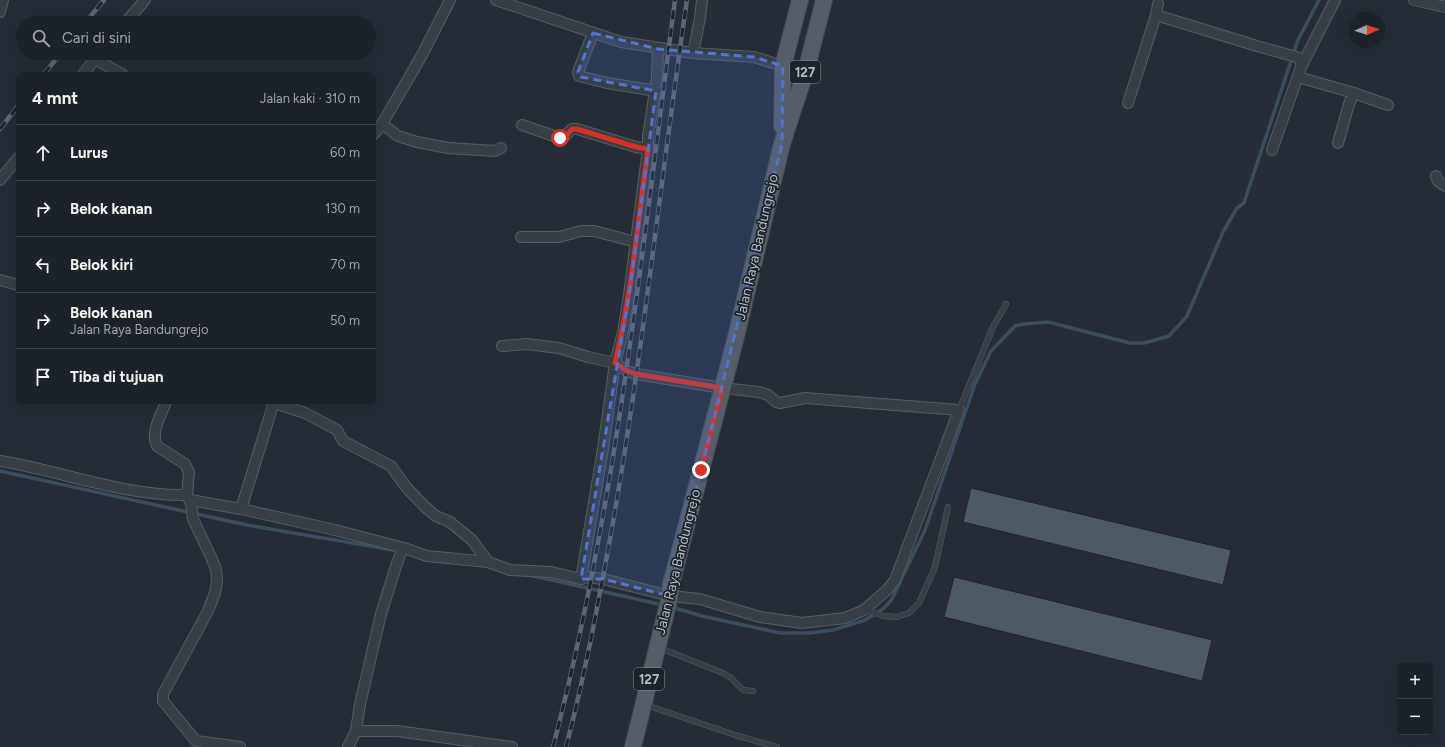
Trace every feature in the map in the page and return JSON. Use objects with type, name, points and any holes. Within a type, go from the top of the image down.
[{"type":"main road","name":"Jalan Raya Bandungrejo","points":[[782,144],[783,66],[800,0]]},
{"type":"main road","name":"Jalan Raya Bandungrejo","points":[[633,747],[671,584],[735,341],[782,144],[807,67],[824,0]]},
{"type":"street","points":[[0,12],[3,0]]},
{"type":"street","points":[[131,16],[145,0]]},
{"type":"street","points":[[376,132],[382,124],[422,56],[450,0]]},
{"type":"street","points":[[496,0],[509,2],[621,42],[658,49],[693,53],[754,57],[783,66]]},
{"type":"street","points":[[693,53],[702,0]]},
{"type":"street","points":[[1272,150],[1300,67],[1335,0]]},
{"type":"street","points":[[1414,0],[1445,7]]},
{"type":"street","points":[[1128,103],[1156,15],[1158,4]]},
{"type":"street","points":[[1156,15],[1257,46],[1290,54],[1300,67],[1354,93],[1388,105]]},
{"type":"street","points":[[593,33],[578,72],[579,76],[607,83],[656,91]]},
{"type":"street","points":[[581,579],[603,449],[615,363],[623,332],[648,149],[648,136],[656,91],[658,49]]},
{"type":"street","points":[[85,72],[94,60]]},
{"type":"street","points":[[103,60],[119,72]]},
{"type":"street","points":[[1338,143],[1349,104],[1354,93]]},
{"type":"street","points":[[382,124],[398,136],[432,146],[496,151],[501,148]]},
{"type":"street","points":[[522,125],[560,138],[566,136],[572,129],[577,129],[636,147],[648,149]]},
{"type":"street","points":[[0,180],[16,160]]},
{"type":"street","points":[[1436,176],[1438,181],[1445,186]]},
{"type":"street","points":[[521,237],[559,237],[581,230],[594,231],[636,242]]},
{"type":"street","points":[[0,280],[16,284]]},
{"type":"street","points":[[0,461],[42,469],[87,481],[143,492],[172,495],[241,509],[335,530],[427,556],[488,562],[510,570],[551,572],[581,579],[587,577],[603,579],[668,602],[700,600],[760,617],[802,623],[845,618],[866,611],[888,590],[895,580],[959,410],[805,398],[780,403],[776,402],[768,395],[759,392],[722,388],[636,374],[627,371],[615,363],[548,346],[527,344],[502,346]]},
{"type":"street","points":[[165,404],[156,429],[154,437],[155,442],[157,446],[185,464],[187,467],[189,474],[189,499],[193,519],[216,569],[217,580],[215,593],[208,611],[162,697],[163,701],[195,744],[240,747]]},
{"type":"street","points":[[241,509],[273,404]]},
{"type":"street","points":[[280,404],[305,413],[337,430],[344,441],[391,466],[406,487],[425,506],[436,516],[450,522],[472,540],[488,562]]},
{"type":"street","points":[[348,747],[356,731],[360,704],[379,621],[396,566],[403,549]]},
{"type":"street","points":[[356,731],[397,731],[512,747]]},
{"type":"lane","points":[[959,410],[993,327],[1006,304]]},
{"type":"lane","points":[[866,611],[882,616],[897,617],[909,613],[918,603],[935,567],[948,507]]},
{"type":"lane","points":[[657,647],[723,673],[731,678],[743,690],[753,692]]},
{"type":"lane","points":[[643,704],[735,735],[777,747]]},
{"type":"highlighted area","points":[[593,33],[658,49],[754,57],[783,66],[782,144],[670,596],[603,579],[581,579],[629,295],[656,91],[581,77],[578,72]]},
{"type":"building","points":[[971,488],[1231,550],[1223,585],[963,522]]},
{"type":"building","points":[[954,577],[1212,640],[1202,681],[944,617]]},
{"type":"waterway","points":[[671,607],[702,616],[780,633],[810,633],[833,630],[865,620],[883,609],[892,599],[925,530],[975,384],[991,351],[1015,326],[1048,322],[1130,343],[1144,343],[1169,336],[1187,316],[1223,232],[1237,208],[1244,203],[1298,40],[1319,0]]},
{"type":"waterway","points":[[0,471],[247,525],[393,550]]},
{"type":"waterway","points":[[529,575],[663,605]]},
{"type":"railway","points":[[91,16],[104,0]]},
{"type":"railway","points":[[553,747],[575,655],[611,469],[639,282],[675,0]]},
{"type":"railway","points":[[566,747],[581,687],[593,627],[626,441],[687,0]]},
{"type":"railway","points":[[46,72],[55,60]]},
{"type":"railway","points":[[0,129],[16,109]]},
{"type":"route","points":[[560,138],[566,136],[572,129],[577,129],[636,147],[648,149],[629,296],[623,332],[615,363],[627,371],[636,374],[722,388],[701,470]]}]
